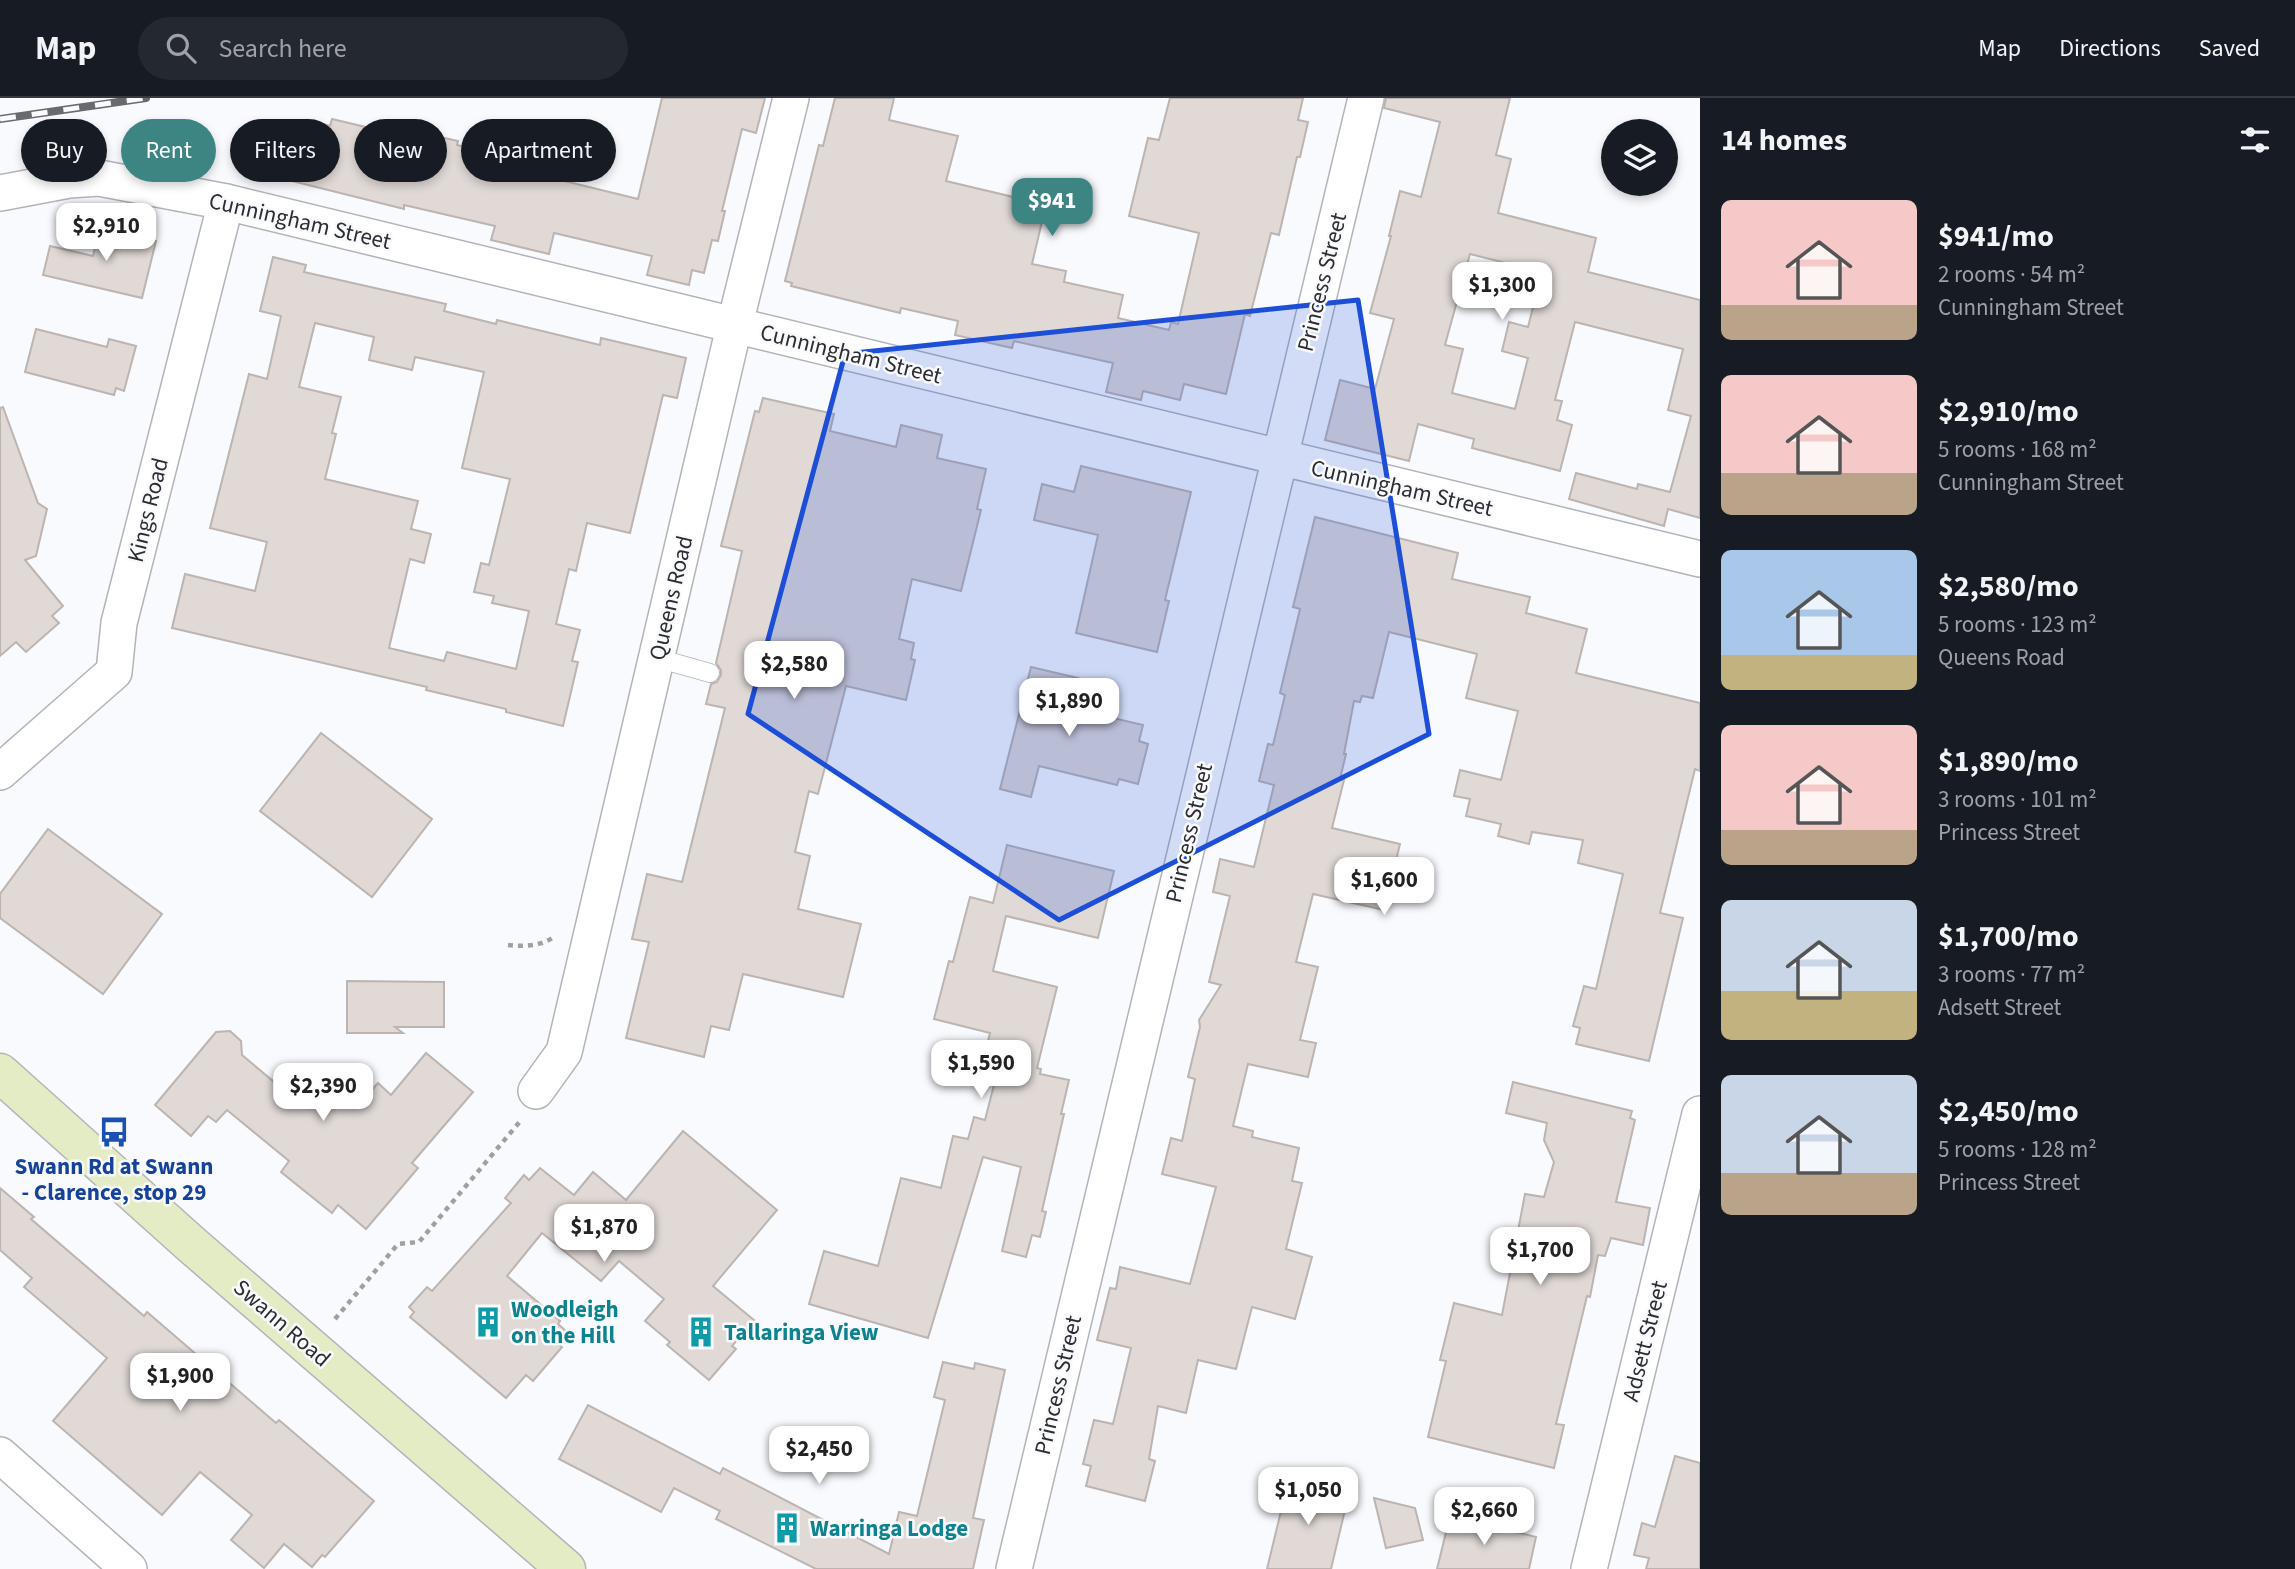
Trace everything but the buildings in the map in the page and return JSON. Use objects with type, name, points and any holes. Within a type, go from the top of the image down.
[{"type":"main road","name":"Swann Road","points":[[0,1073],[212,1262],[566,1569]]},
{"type":"street","name":"Queens Road","points":[[536,1090],[564,1052],[791,98]]},
{"type":"street","name":"Princess Street","points":[[1014,1569],[1366,98]]},
{"type":"street","name":"Cunningham Street","points":[[0,193],[69,180],[99,178],[226,202],[1700,559]]},
{"type":"street","name":"Kings Road","points":[[0,772],[114,671],[119,623],[226,202]]},
{"type":"street","name":"Adsett Street","points":[[1589,1569],[1700,1114]]},
{"type":"street","points":[[0,1455],[129,1569]]},
{"type":"lane","points":[[657,658],[710,673]]},
{"type":"path","points":[[508,945],[525,947],[550,940],[560,931]]},
{"type":"path","points":[[335,1319],[398,1244],[419,1242],[520,1121]]},
{"type":"highlighted area","points":[[1358,300],[1429,734],[1059,920],[748,714],[845,354]]},
{"type":"railway","points":[[0,119],[146,98]]},
{"type":"place","name":"Swann Rd at Swann - Clarence, stop 29","points":[[114,1132]]},
{"type":"place","name":"Woodleigh on the Hill","points":[[488,1322]]},
{"type":"place","name":"Tallaringa View","points":[[701,1332]]},
{"type":"place","name":"Warringa Lodge","points":[[787,1528]]}]
